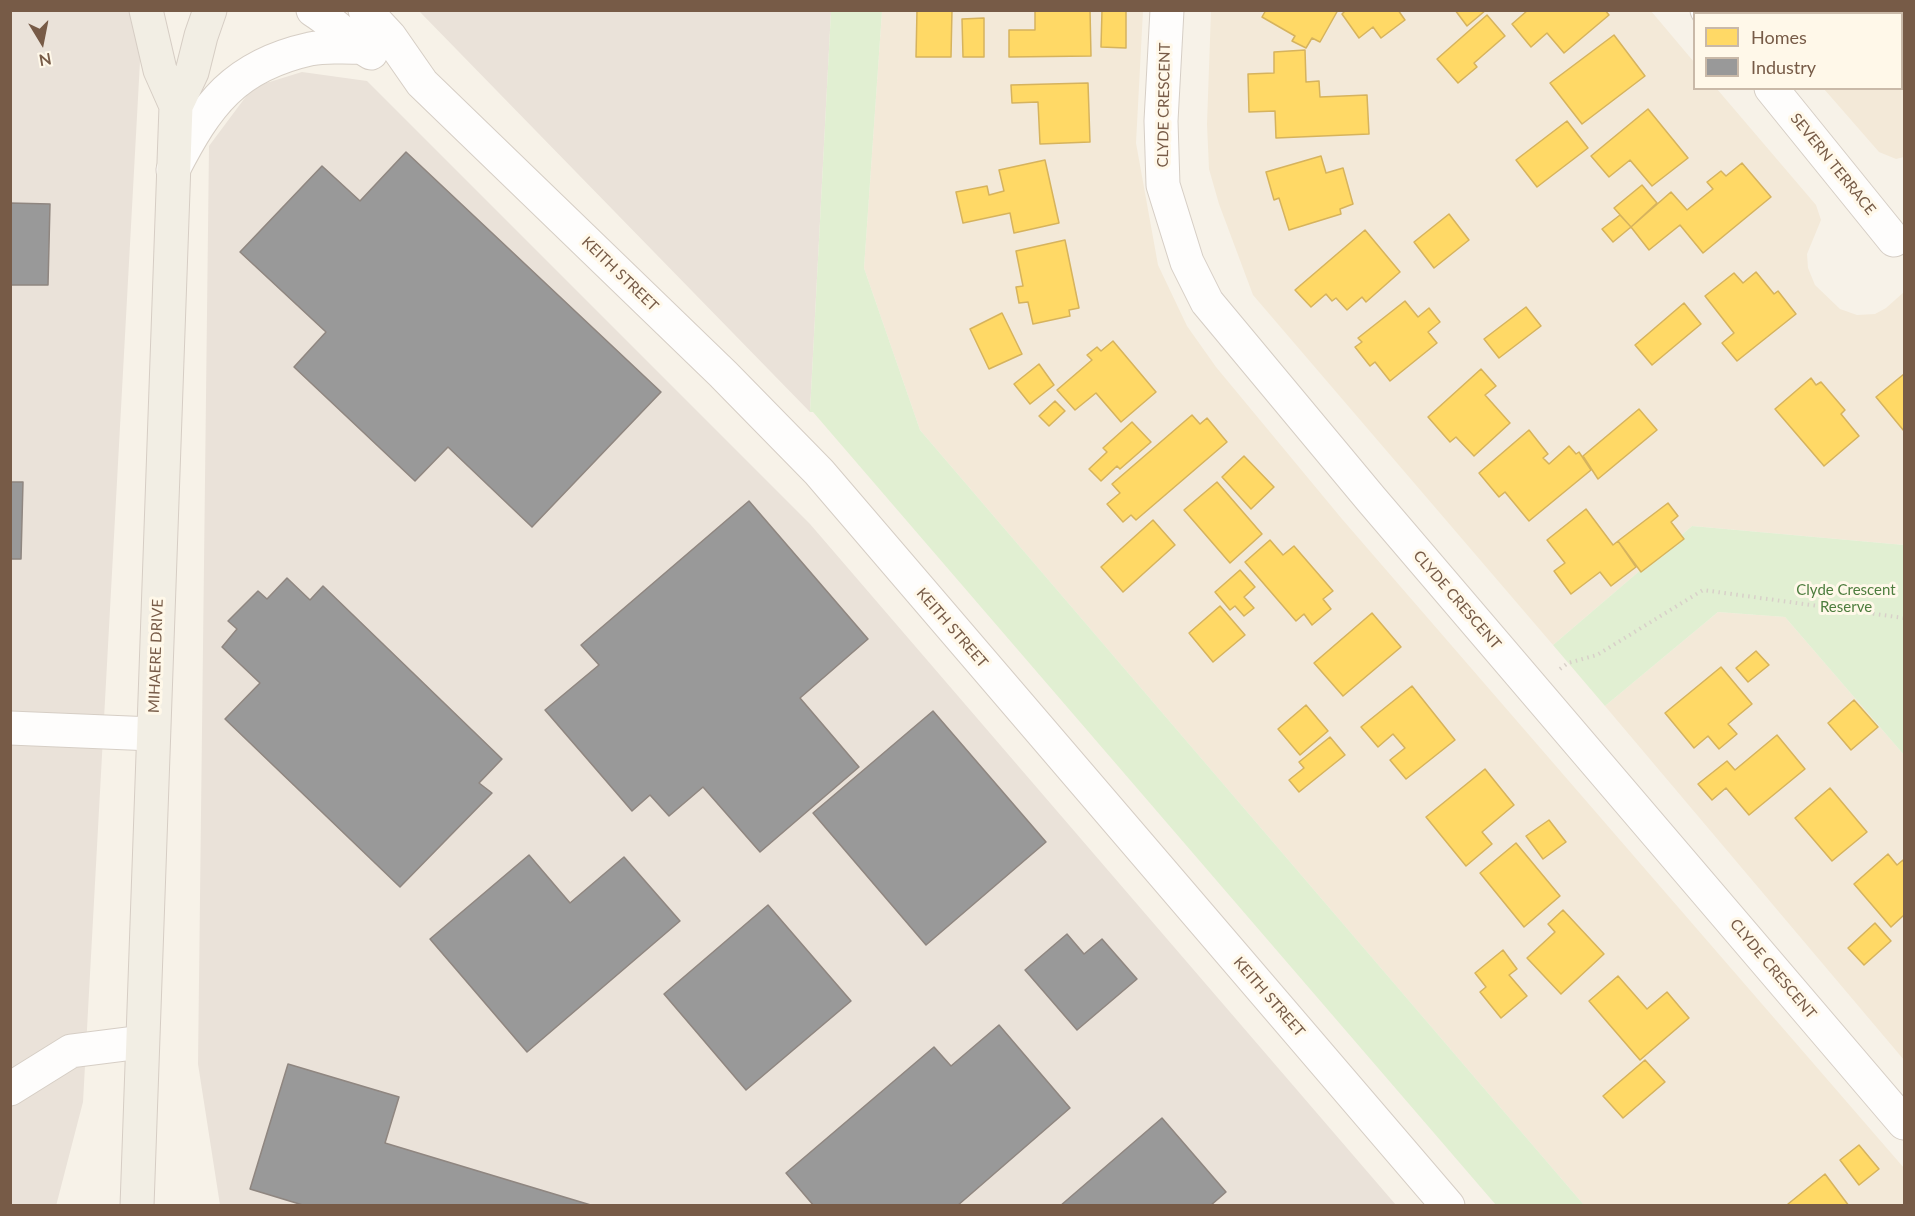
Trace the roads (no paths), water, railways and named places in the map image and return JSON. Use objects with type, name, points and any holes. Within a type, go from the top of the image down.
[{"type":"main road","name":"MIHAERE DRIVE","points":[[146,10],[160,70],[176,106]]},
{"type":"main road","name":"MIHAERE DRIVE","points":[[137,1206],[176,106],[192,72],[210,10]]},
{"type":"street","name":"KEITH STREET","points":[[313,10],[333,22],[361,47],[422,83]]},
{"type":"street","name":"KEITH STREET","points":[[365,10],[390,37],[422,83],[723,374],[819,472],[1448,1206]]},
{"type":"street","name":"CLYDE CRESCENT","points":[[1167,10],[1161,121],[1163,185],[1187,262],[1208,302],[1371,499],[1905,1123]]},
{"type":"street","points":[[173,170],[192,132],[214,103],[226,89],[246,74],[276,60],[312,48],[361,47]]},
{"type":"street","name":"SEVERN TERRACE","points":[[1773,90],[1894,240]]},
{"type":"street","points":[[10,728],[153,734]]},
{"type":"street","points":[[10,1089],[70,1052],[142,1042]]},
{"type":"park label","name":"Clyde Crescent Reserve","points":[[1846,598]]}]
